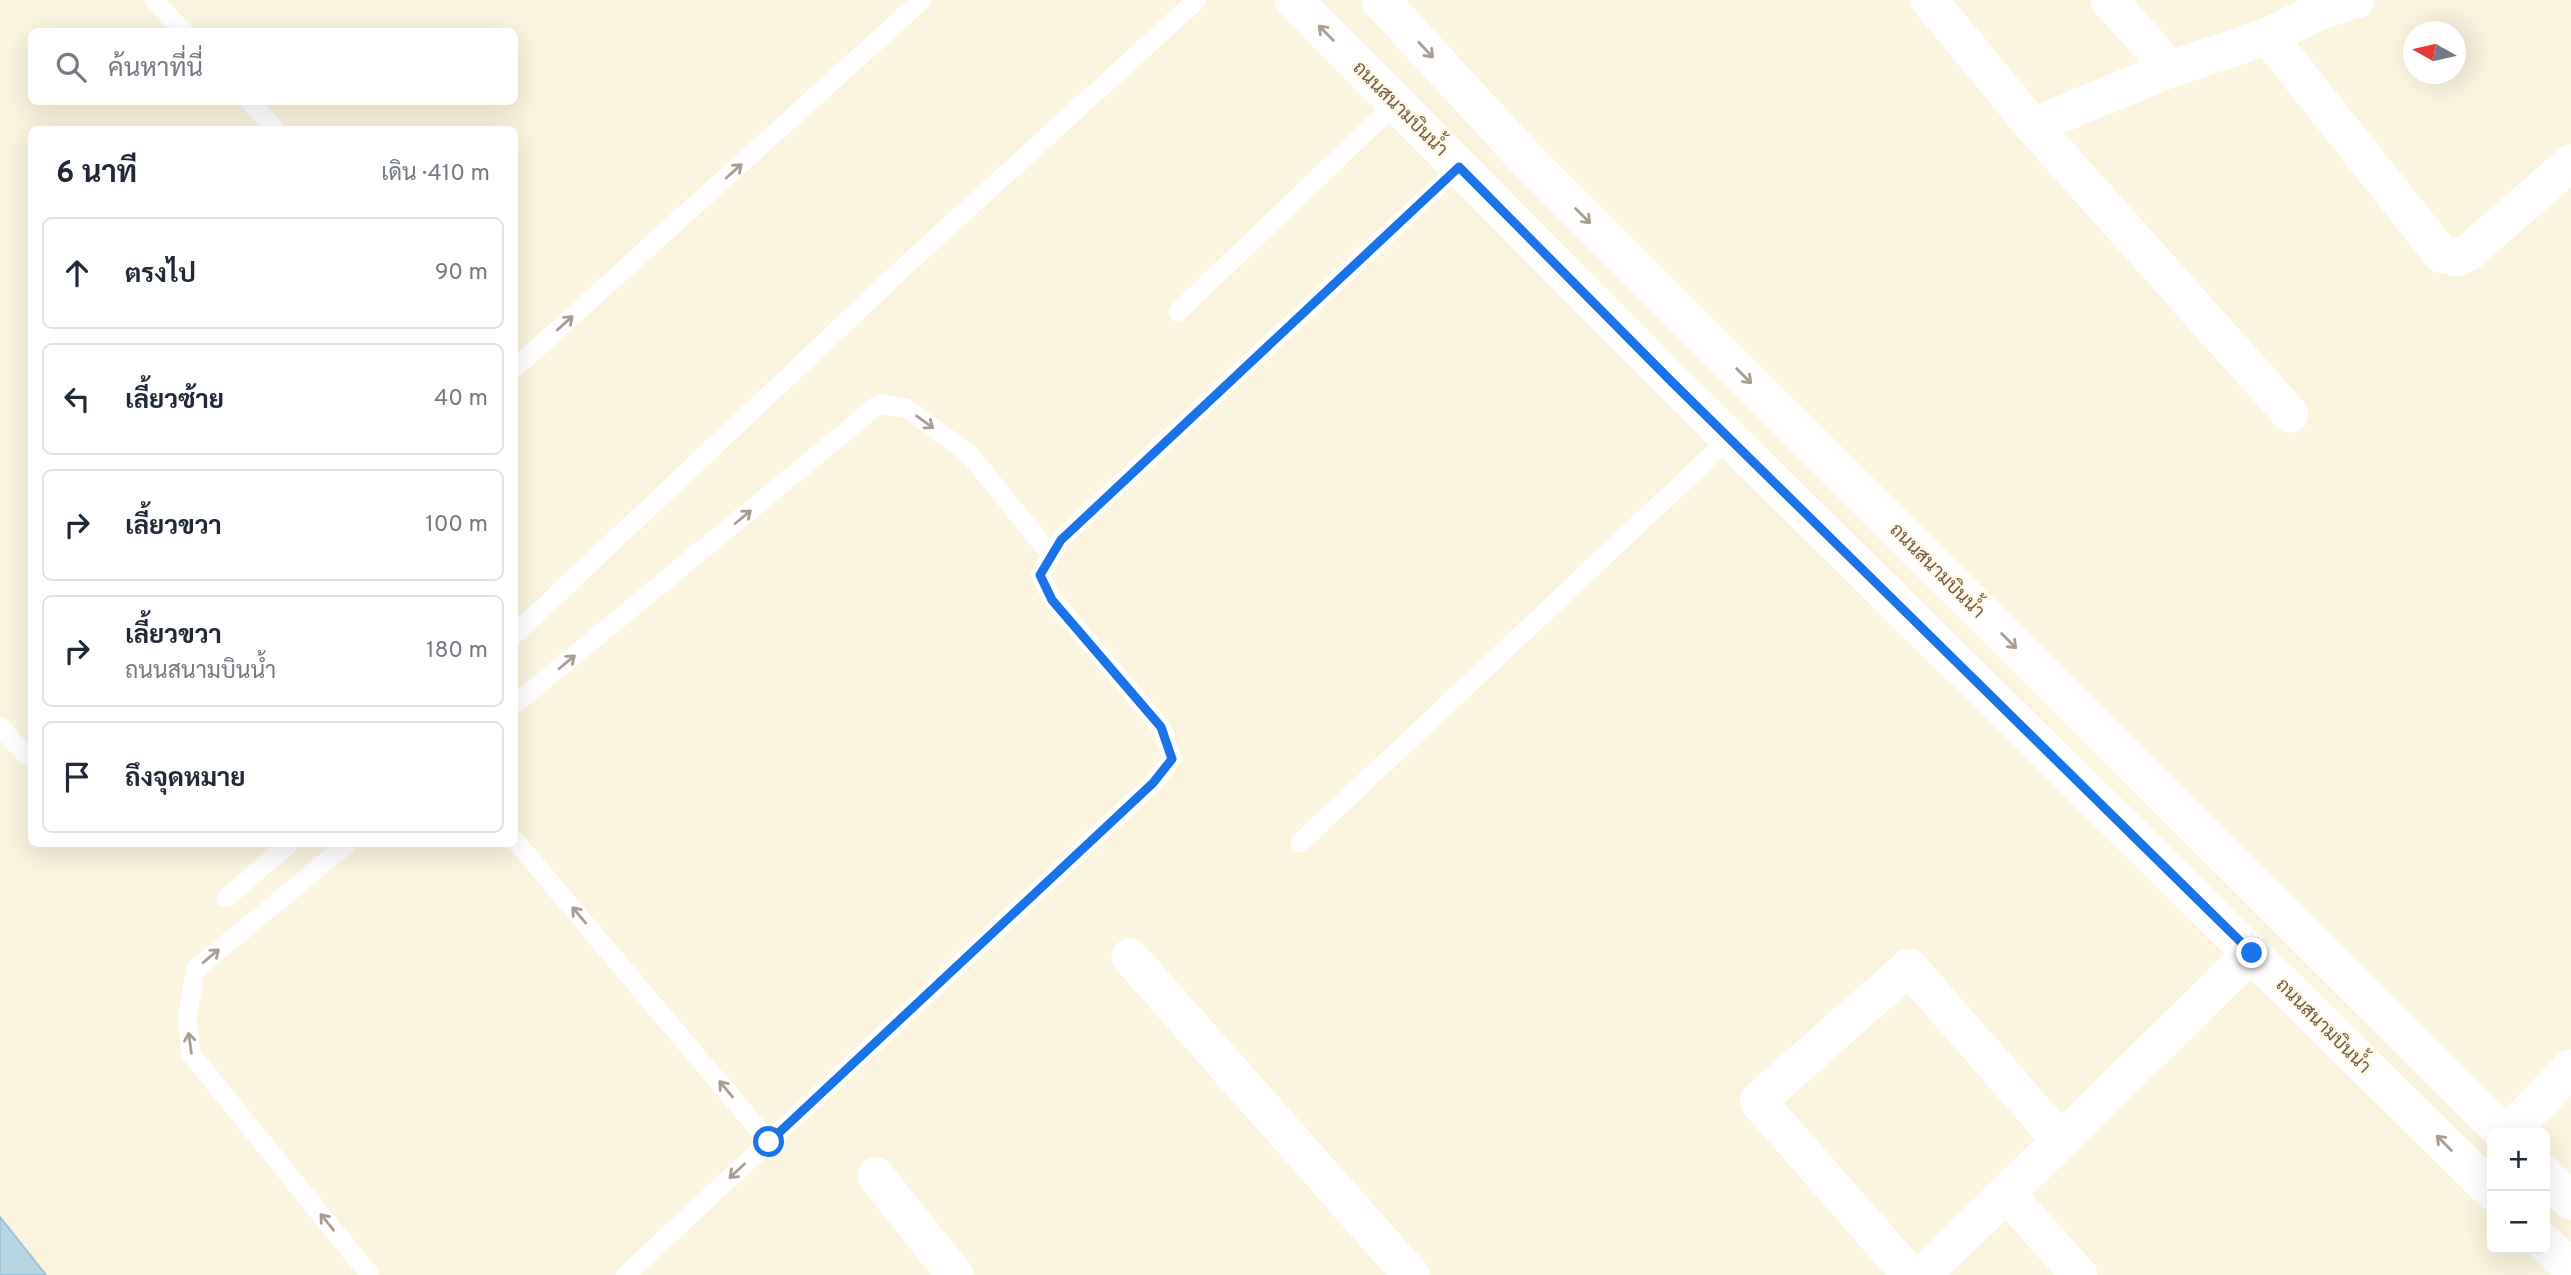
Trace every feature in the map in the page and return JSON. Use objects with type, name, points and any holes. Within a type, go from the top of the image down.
[{"type":"main road","name":"ถนนสนามบินน้ำ","points":[[1294,0],[1730,438],[2487,1186]]},
{"type":"main road","name":"ถนนสนามบินน้ำ","points":[[1380,0],[1530,163],[2498,1128]]},
{"type":"main road","points":[[2514,1128],[2571,1068]]},
{"type":"main road","points":[[2550,1180],[2571,1201]]},
{"type":"main road","points":[[2550,1247],[2571,1268]]},
{"type":"street","points":[[1929,0],[2033,126],[2290,414]]},
{"type":"street","points":[[2109,0],[2169,69]]},
{"type":"street","points":[[2033,126],[2169,69],[2268,36],[2332,3]]},
{"type":"street","points":[[2268,36],[2441,254],[2458,258],[2469,252],[2571,163]]},
{"type":"street","points":[[1923,1275],[2252,953]]},
{"type":"street","points":[[1130,957],[1411,1275]]},
{"type":"street","points":[[1910,1275],[1758,1101],[1768,1092],[1909,967],[2060,1140]]},
{"type":"street","points":[[876,1176],[955,1275]]},
{"type":"street","points":[[2006,1193],[2079,1275]]},
{"type":"lane","points":[[154,0],[180,28]]},
{"type":"lane","points":[[518,631],[915,257],[1197,0]]},
{"type":"lane","points":[[518,365],[916,2]]},
{"type":"lane","points":[[1178,312],[1396,103]]},
{"type":"lane","points":[[253,105],[272,126]]},
{"type":"lane","points":[[626,1275],[1153,783],[1172,759],[1161,727],[1052,600],[1040,575],[1061,540],[1459,167]]},
{"type":"lane","points":[[518,702],[879,404],[906,408],[969,454],[1052,555]]},
{"type":"lane","points":[[1300,844],[1730,438]]},
{"type":"lane","points":[[0,726],[28,755]]},
{"type":"lane","points":[[518,844],[769,1142]]},
{"type":"lane","points":[[226,898],[286,847]]},
{"type":"lane","points":[[343,847],[196,969],[187,1016],[191,1054],[370,1275]]},
{"type":"water","points":[[0,1217],[46,1275],[0,1275]]},
{"type":"route","points":[[769,1142],[1153,783],[1172,759],[1161,727],[1052,600],[1040,575],[1061,540],[1459,167],[1671,381],[2252,953]]}]
